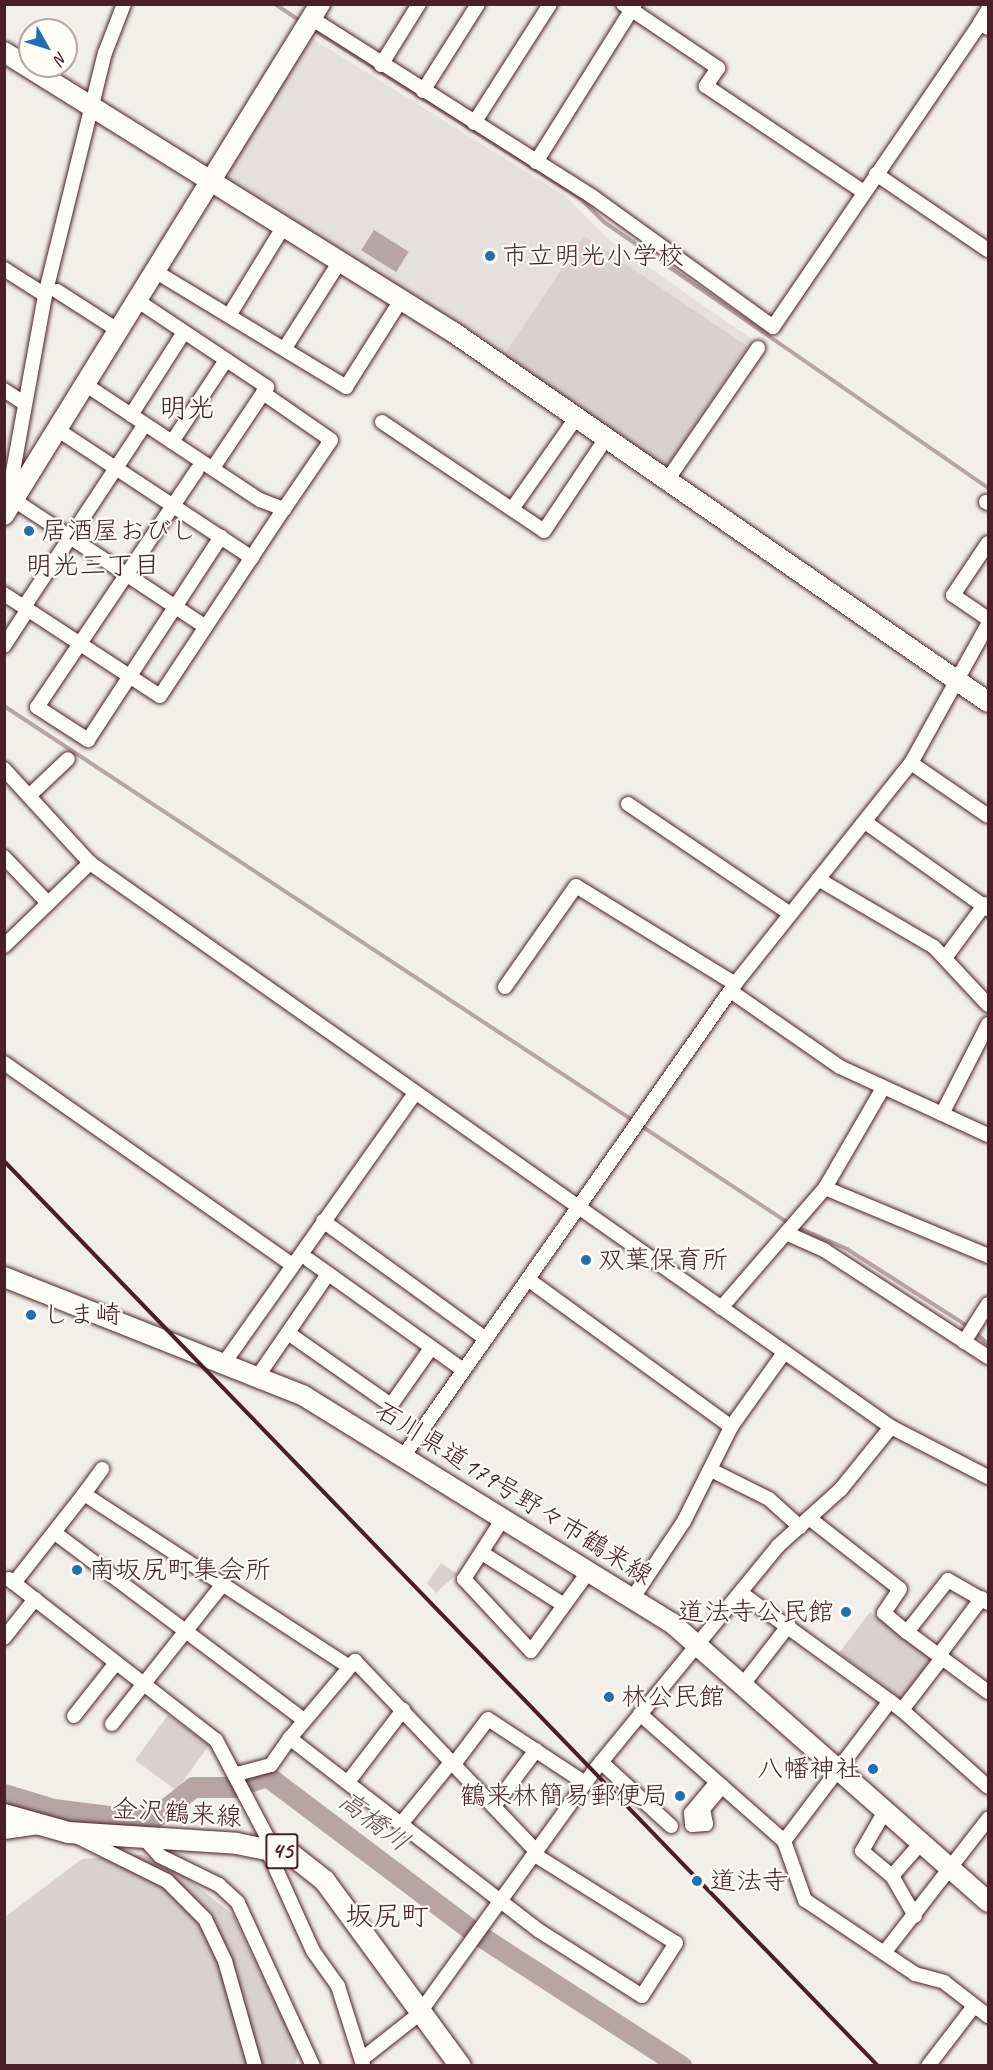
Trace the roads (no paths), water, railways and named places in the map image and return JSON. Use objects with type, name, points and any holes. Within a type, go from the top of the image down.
[{"type":"main road","name":"金沢鶴来線","points":[[4,1814],[68,1832],[273,1848],[291,1854],[324,1880],[419,2014],[460,2066]]},
{"type":"street","points":[[7,503],[24,403],[51,293],[91,107],[124,4]]},
{"type":"street","points":[[381,65],[419,4]]},
{"type":"street","points":[[423,91],[478,4]]},
{"type":"street","points":[[474,123],[550,4]]},
{"type":"street","points":[[537,162],[630,6],[718,68],[706,86],[864,192]]},
{"type":"street","points":[[7,503],[311,18],[381,65],[537,162],[772,327],[876,174],[984,25],[988,10]]},
{"type":"street","points":[[4,52],[401,300],[668,479],[988,702]]},
{"type":"street","points":[[876,174],[988,250]]},
{"type":"street","points":[[230,314],[284,226]]},
{"type":"street","points":[[285,348],[340,261]]},
{"type":"street","points":[[4,269],[116,329]]},
{"type":"street","points":[[153,270],[230,314],[346,387],[401,300]]},
{"type":"street","points":[[135,299],[267,387],[213,468]]},
{"type":"street","points":[[131,415],[184,332]]},
{"type":"street","points":[[668,479],[758,348]]},
{"type":"street","points":[[172,442],[226,360]]},
{"type":"street","points":[[83,383],[213,468],[284,509]]},
{"type":"street","points":[[4,390],[24,403]]},
{"type":"street","points":[[4,594],[160,696],[331,440],[262,393]]},
{"type":"street","points":[[512,509],[576,418]]},
{"type":"street","points":[[382,422],[544,531],[606,438]]},
{"type":"street","points":[[4,646],[69,537],[145,424]]},
{"type":"street","points":[[56,428],[252,558]]},
{"type":"street","points":[[197,470],[37,707],[88,740],[221,537]]},
{"type":"street","points":[[7,503],[69,537],[206,627]]},
{"type":"street","points":[[405,1454],[733,988],[789,914],[911,763],[960,682],[988,622],[953,595],[988,543]]},
{"type":"street","points":[[30,795],[68,759]]},
{"type":"street","points":[[911,763],[988,816]]},
{"type":"street","points":[[6,774],[30,795],[90,863],[783,1354],[891,1427],[988,1477]]},
{"type":"street","points":[[628,804],[789,914]]},
{"type":"street","points":[[865,822],[987,906],[945,958]]},
{"type":"street","points":[[4,857],[48,903]]},
{"type":"street","points":[[5,944],[90,863]]},
{"type":"street","points":[[818,879],[945,958],[988,1005]]},
{"type":"street","points":[[504,987],[576,886],[733,988],[840,1066],[988,1135]]},
{"type":"street","points":[[942,1113],[988,1024]]},
{"type":"street","points":[[4,1063],[292,1264]]},
{"type":"street","points":[[721,1308],[825,1188],[883,1088]]},
{"type":"street","points":[[224,1363],[415,1093]]},
{"type":"street","points":[[825,1188],[988,1256]]},
{"type":"street","points":[[323,1221],[486,1340]]},
{"type":"street","points":[[790,1228],[988,1357]]},
{"type":"street","points":[[309,1260],[463,1370]]},
{"type":"street","points":[[258,1376],[328,1274]]},
{"type":"street","name":"石川県道179号野々市鶴来線","points":[[4,1277],[258,1376],[405,1454],[698,1643],[841,1769],[952,1873],[988,1902]]},
{"type":"street","points":[[529,1280],[731,1427]]},
{"type":"street","points":[[965,1341],[988,1304]]},
{"type":"street","points":[[288,1333],[391,1405],[431,1348]]},
{"type":"street","points":[[632,1599],[684,1521],[731,1427],[783,1354]]},
{"type":"street","points":[[102,1469],[55,1533],[11,1581],[216,1740],[240,1781],[273,1848],[271,1858],[313,1951],[338,1986],[363,2062],[419,2014],[479,1935],[601,1762],[741,1593],[891,1427]]},
{"type":"street","points":[[711,1470],[769,1499],[900,1589],[884,1614],[988,1692]]},
{"type":"street","points":[[84,1494],[346,1665]]},
{"type":"street","points":[[504,1517],[464,1579],[531,1651],[589,1571]]},
{"type":"street","points":[[55,1533],[304,1720]]},
{"type":"street","points":[[482,1553],[564,1605]]},
{"type":"street","points":[[902,1710],[985,1600],[948,1580],[907,1632]]},
{"type":"street","points":[[112,1724],[223,1584]]},
{"type":"street","points":[[741,1593],[789,1625],[902,1710],[988,1787]]},
{"type":"street","points":[[4,1638],[35,1599]]},
{"type":"street","points":[[744,1683],[789,1625]]},
{"type":"street","points":[[240,1781],[271,1765],[290,1738],[346,1665],[355,1661],[453,1762],[536,1854],[676,1943],[642,1996],[502,1903],[290,1738]]},
{"type":"street","points":[[74,1716],[116,1663]]},
{"type":"street","points":[[784,1840],[841,1769],[890,1701]]},
{"type":"street","points":[[348,1782],[403,1710]]},
{"type":"street","points":[[640,1714],[784,1840],[805,1900],[915,1974],[944,1982],[988,2016]]},
{"type":"street","points":[[401,1824],[488,1719],[585,1783]]},
{"type":"street","points":[[494,1806],[536,1750]]},
{"type":"street","points":[[601,1762],[671,1826]]},
{"type":"street","points":[[885,1811],[862,1851],[892,1876],[915,1916]]},
{"type":"street","points":[[884,1953],[952,1873],[988,1819]]},
{"type":"street","points":[[4,1833],[41,1826]]},
{"type":"street","points":[[68,1832],[167,1881],[205,1919],[225,1961],[255,2066]]},
{"type":"street","points":[[143,1837],[160,1856],[219,1885],[238,1903],[313,2066]]},
{"type":"street","points":[[892,1876],[920,1844]]},
{"type":"street","points":[[928,2066],[974,2006]]},
{"type":"waterway","points":[[275,4],[302,22]]},
{"type":"waterway","points":[[311,28],[581,199],[604,222],[988,488]]},
{"type":"waterway","points":[[4,706],[790,1224]]},
{"type":"waterway","points":[[797,1227],[847,1249],[969,1327]]},
{"type":"waterway","points":[[975,1332],[988,1344]]},
{"type":"waterway","name":"高橋川","points":[[4,1794],[53,1809],[150,1821],[193,1787],[233,1787],[267,1776],[474,1932],[681,2066]]},
{"type":"railway","points":[[4,1161],[878,2066]]},
{"type":"place","name":"市立明光小学校","points":[[490,256]]},
{"type":"place","name":"居酒屋おびし","points":[[29,531]]},
{"type":"place","name":"双葉保育所","points":[[586,1260]]},
{"type":"place","name":"しま崎","points":[[31,1315]]},
{"type":"place","name":"南坂尻町集会所","points":[[77,1570]]},
{"type":"place","name":"道法寺公民館","points":[[846,1612]]},
{"type":"place","name":"林公民館","points":[[609,1697]]},
{"type":"place","name":"八幡神社","points":[[873,1769]]},
{"type":"place","name":"鶴来林簡易郵便局","points":[[680,1796]]},
{"type":"place","name":"道法寺","points":[[697,1881]]},
{"type":"district","name":"明光","points":[[187,408]]},
{"type":"district","name":"明光三丁目","points":[[93,566]]},
{"type":"district","name":"坂尻町","points":[[387,1916]]}]
